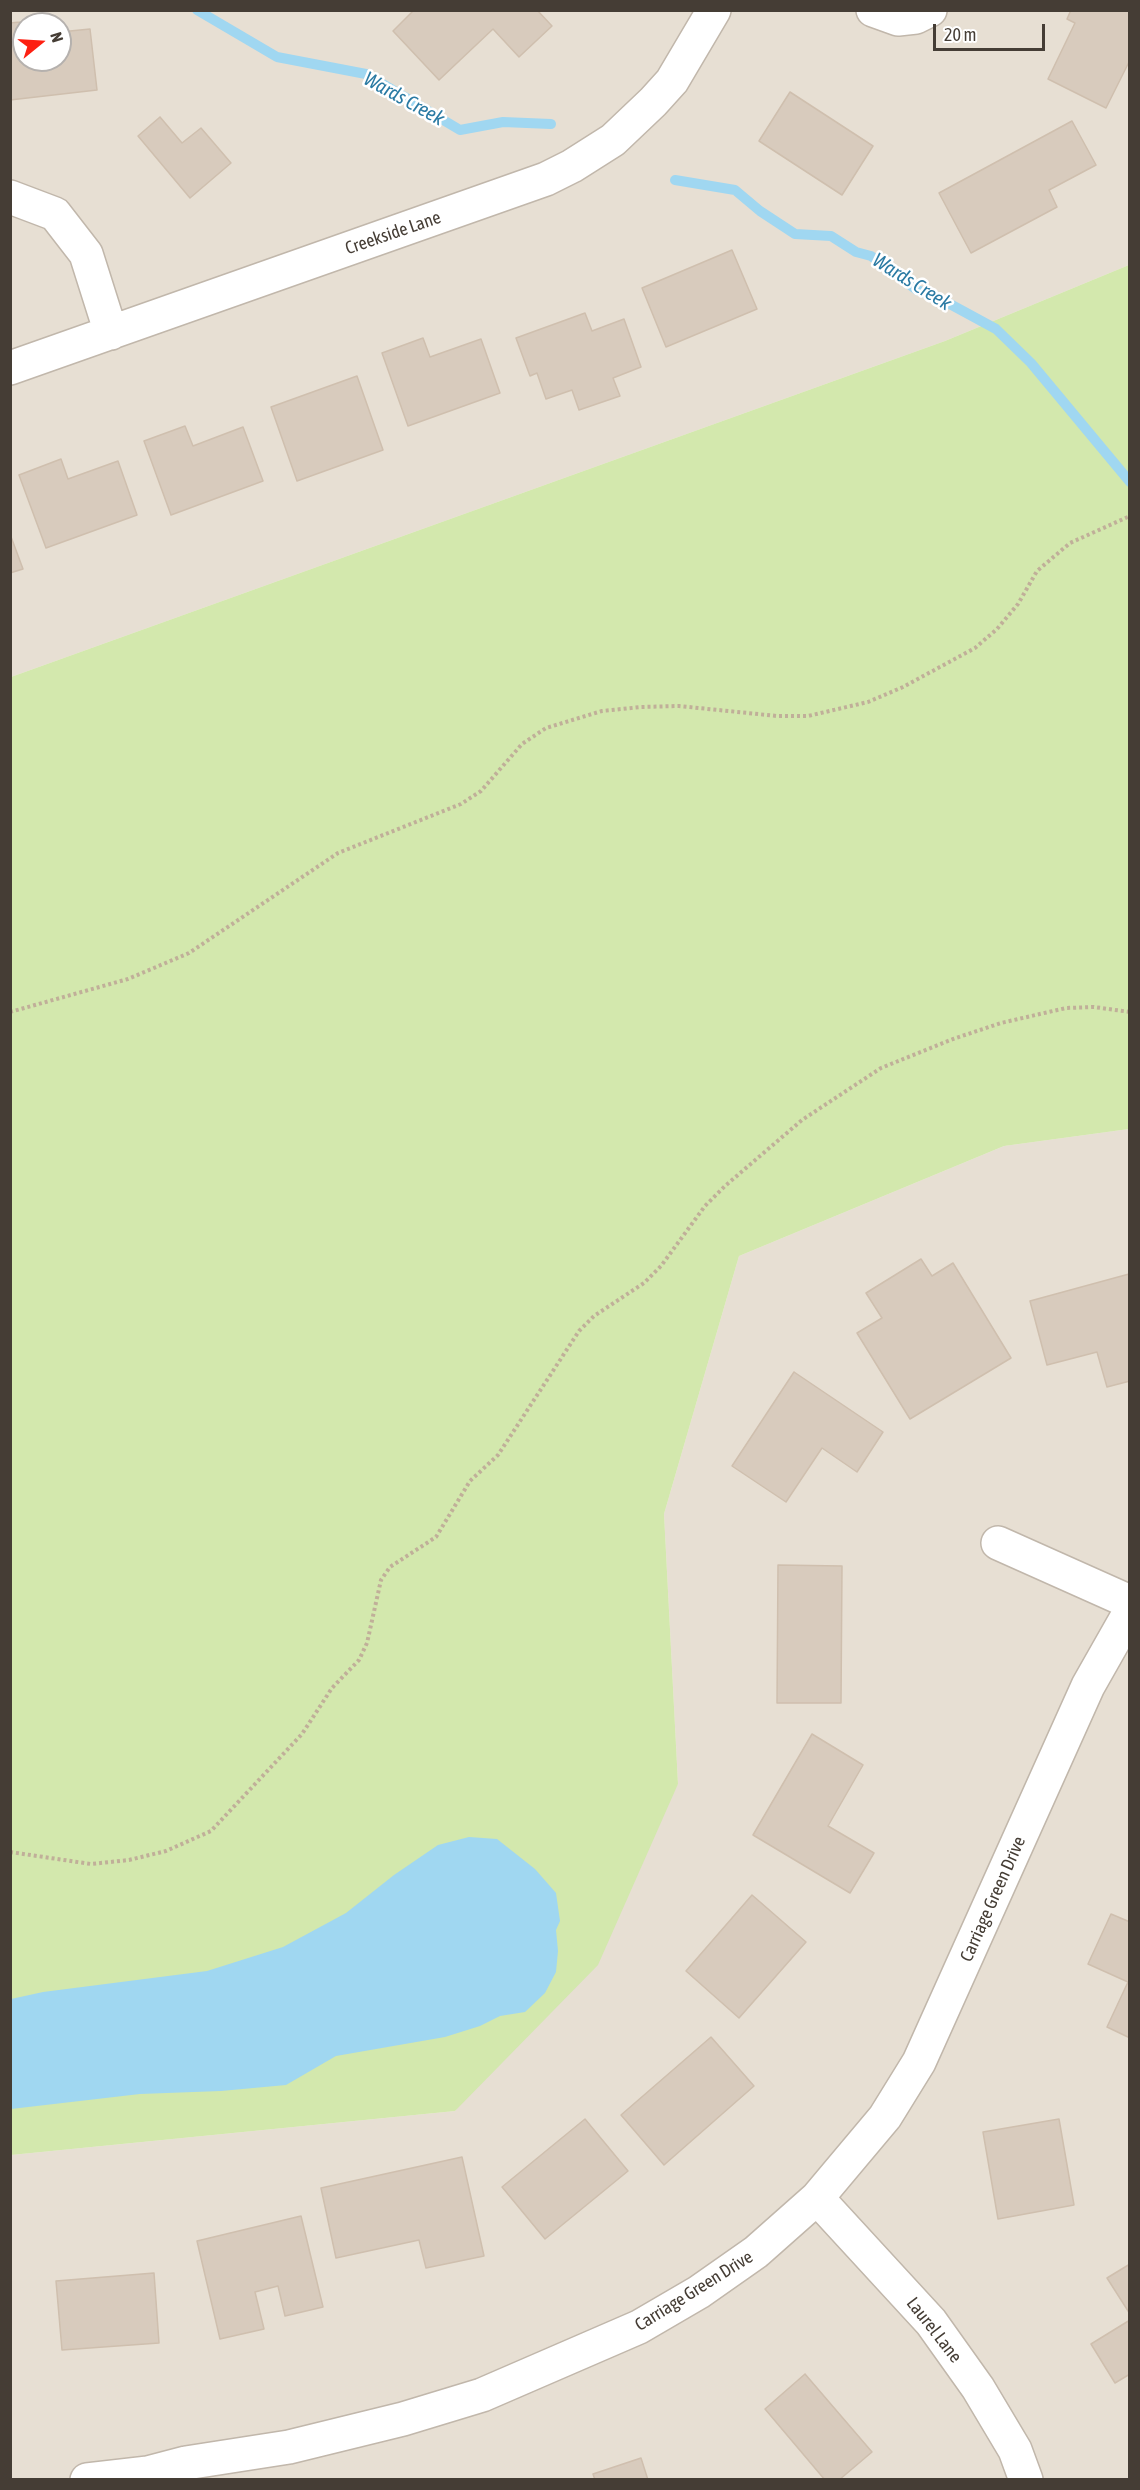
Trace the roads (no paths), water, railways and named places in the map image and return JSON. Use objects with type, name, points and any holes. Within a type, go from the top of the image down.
[{"type":"street","name":"Creekside Lane","points":[[10,368],[546,179],[572,166],[613,140],[653,102],[672,81],[714,10]]},
{"type":"street","points":[[873,10],[898,19],[916,16],[930,10]]},
{"type":"street","points":[[10,197],[55,214],[86,254],[111,333]]},
{"type":"street","points":[[998,1543],[1130,1602]]},
{"type":"street","name":"Carriage Green Drive","points":[[87,2480],[149,2476],[186,2463],[289,2447],[403,2419],[482,2395],[639,2327],[699,2292],[756,2252],[818,2198],[885,2117],[919,2062],[1088,1686],[1130,1612]]},
{"type":"street","name":"Laurel Lane","points":[[818,2198],[931,2322],[978,2388],[1015,2450],[1026,2480]]},
{"type":"water","points":[[469,1837],[497,1839],[535,1869],[556,1893],[560,1921],[556,1930],[558,1951],[556,1972],[545,1993],[525,2012],[500,2016],[480,2026],[445,2037],[336,2056],[286,2085],[221,2091],[140,2094],[11,2109],[11,1999],[43,1992],[207,1971],[283,1947],[346,1913],[394,1875],[438,1845]]},
{"type":"waterway","name":"Wards Creek","points":[[197,10],[277,57],[366,74],[460,130],[503,122],[551,124]]},
{"type":"waterway","name":"Wards Creek","points":[[675,180],[735,190],[760,211],[795,234],[831,236],[856,252],[871,256],[917,290],[937,297],[996,329],[1031,363],[1130,482]]}]
